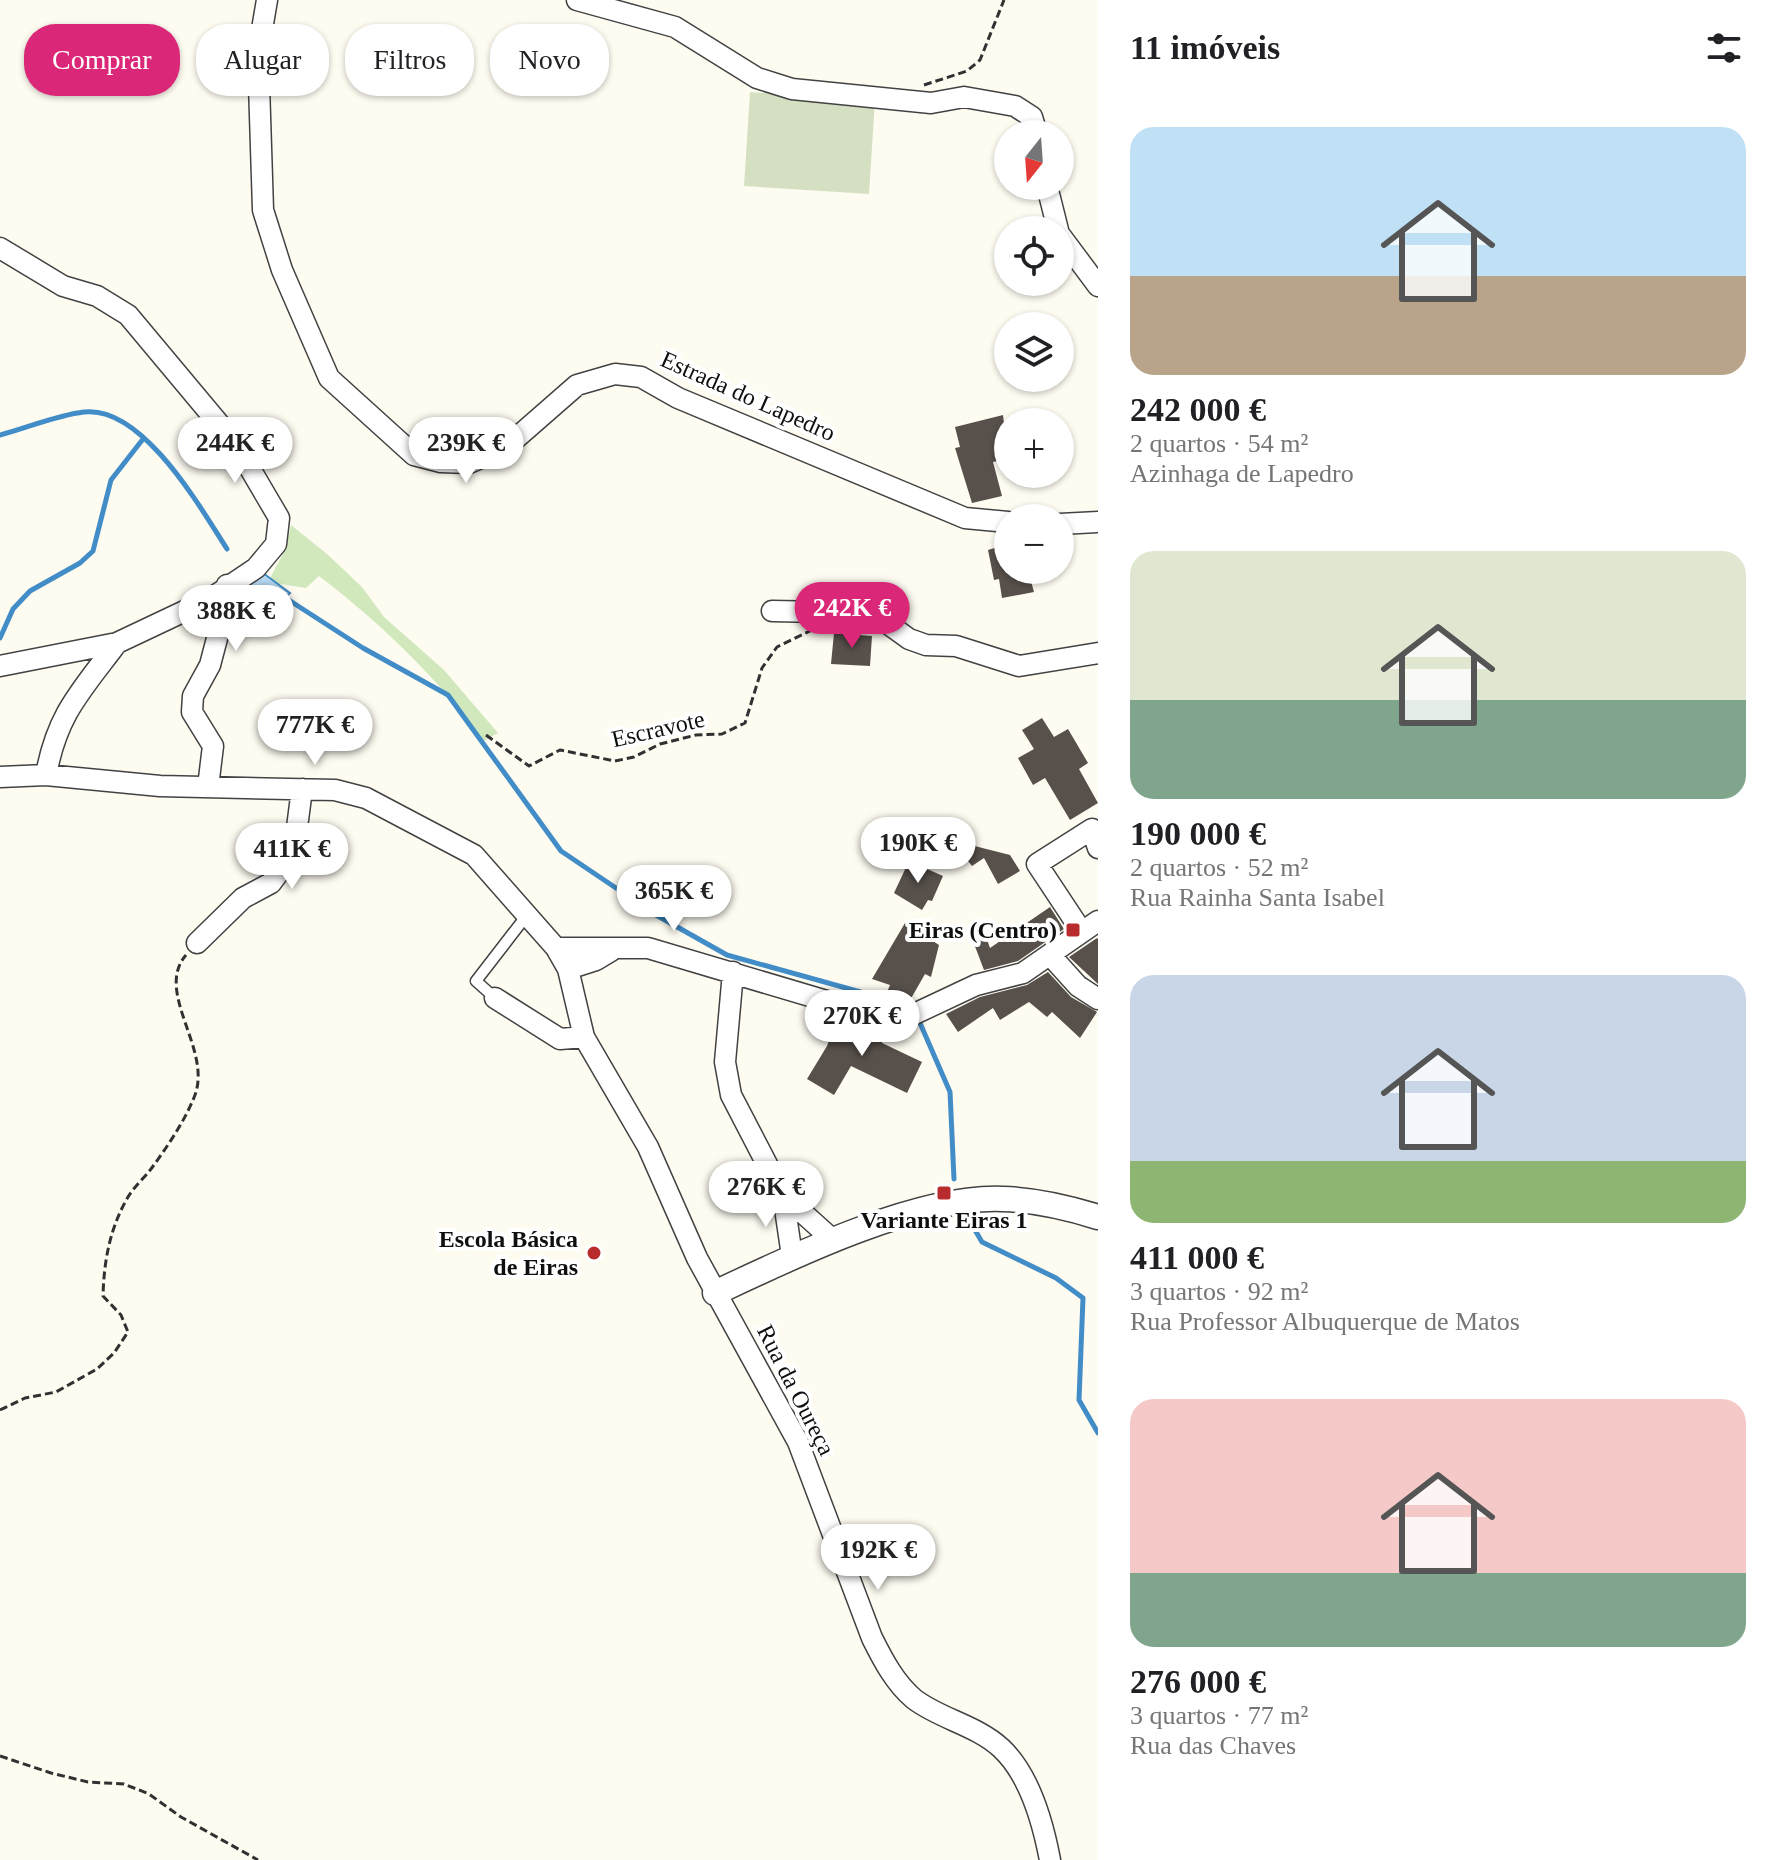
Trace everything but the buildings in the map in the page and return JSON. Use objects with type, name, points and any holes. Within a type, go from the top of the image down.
[{"type":"street","name":"Estrada do Lapedro","points":[[267,0],[258,53],[263,210],[282,270],[329,378],[414,455],[441,462],[469,463],[506,447],[577,385],[615,374],[641,377],[678,398],[965,518],[994,521]]},
{"type":"street","points":[[577,0],[675,27],[757,78],[792,89],[931,103],[964,97],[1015,106],[1033,120]]},
{"type":"street","points":[[0,248],[63,286],[97,296],[128,315],[235,443],[279,518],[276,544],[256,568],[210,599],[117,643],[0,666]]},
{"type":"street","points":[[1074,253],[1098,286]]},
{"type":"street","points":[[1074,523],[1098,522]]},
{"type":"street","points":[[208,787],[213,746],[192,712],[193,696],[210,665],[227,585]]},
{"type":"street","points":[[772,611],[873,613],[909,639],[926,645],[956,646],[1019,666],[1098,653]]},
{"type":"street","points":[[46,775],[52,742],[65,712],[117,643]]},
{"type":"street","name":"Rua da Oureça","points":[[0,777],[46,775],[208,787],[335,790],[366,798],[474,855],[556,948],[568,969],[584,1037],[648,1147],[715,1293],[798,1442],[872,1638],[887,1668],[915,1699],[1001,1748],[1023,1777],[1050,1860]]},
{"type":"street","points":[[197,943],[243,898],[271,883],[285,864],[295,843],[302,789]]},
{"type":"street","points":[[568,969],[596,960],[611,951],[648,948],[884,1018],[908,1017],[976,985],[1023,973],[1092,927],[1037,864],[1096,833]]},
{"type":"street","points":[[556,948],[596,945],[611,951]]},
{"type":"street","points":[[1050,955],[1078,986],[1098,999]]},
{"type":"street","points":[[733,972],[725,1062],[731,1095],[783,1195],[792,1256]]},
{"type":"street","points":[[495,998],[560,1039],[584,1037]]},
{"type":"street","points":[[783,1195],[834,1241]]},
{"type":"street","points":[[715,1293],[792,1256],[928,1208],[957,1202],[1000,1198],[1054,1203],[1098,1217]]},
{"type":"lane","points":[[495,998],[476,981],[527,915]]},
{"type":"path","points":[[900,99],[927,83],[967,71],[980,60],[1004,0]]},
{"type":"path","name":"Escravote","points":[[486,735],[529,766],[560,750],[615,761],[675,739],[722,734],[745,723],[762,668],[777,647],[834,617],[834,612]]},
{"type":"path","points":[[0,1410],[25,1398],[56,1392],[97,1369],[114,1353],[128,1332],[121,1315],[103,1296],[110,1234],[129,1194],[162,1154],[195,1094],[200,1065],[183,1017],[176,980],[182,961],[197,943]]},
{"type":"path","points":[[0,1756],[51,1773],[88,1782],[124,1784],[149,1794],[181,1817],[258,1860]]},
{"type":"green space","points":[[750,92],[875,100],[869,194],[744,186]]},
{"type":"green space","points":[[291,525],[362,587],[384,617],[444,670],[498,733],[484,741],[408,653],[319,576],[306,588],[268,582],[286,548]]},
{"type":"water","points":[[263,573],[290,593],[275,606],[245,586]]},
{"type":"waterway","points":[[0,435],[84,412],[106,414],[148,441],[167,462],[227,549]]},
{"type":"waterway","points":[[0,638],[13,609],[30,591],[80,563],[93,551],[111,480],[143,439]]},
{"type":"waterway","points":[[281,595],[363,648],[448,695],[561,851],[656,915],[727,955],[911,1006]]},
{"type":"waterway","points":[[920,1023],[950,1092],[954,1179]]},
{"type":"waterway","points":[[965,1213],[982,1242],[1056,1278],[1083,1298],[1079,1400],[1098,1433]]},
{"type":"place","name":"Eiras (Centro)","points":[[1073,930]]},
{"type":"place","name":"Variante Eiras 1","points":[[944,1193]]},
{"type":"place","name":"Escola Básica de Eiras","points":[[594,1253]]}]
